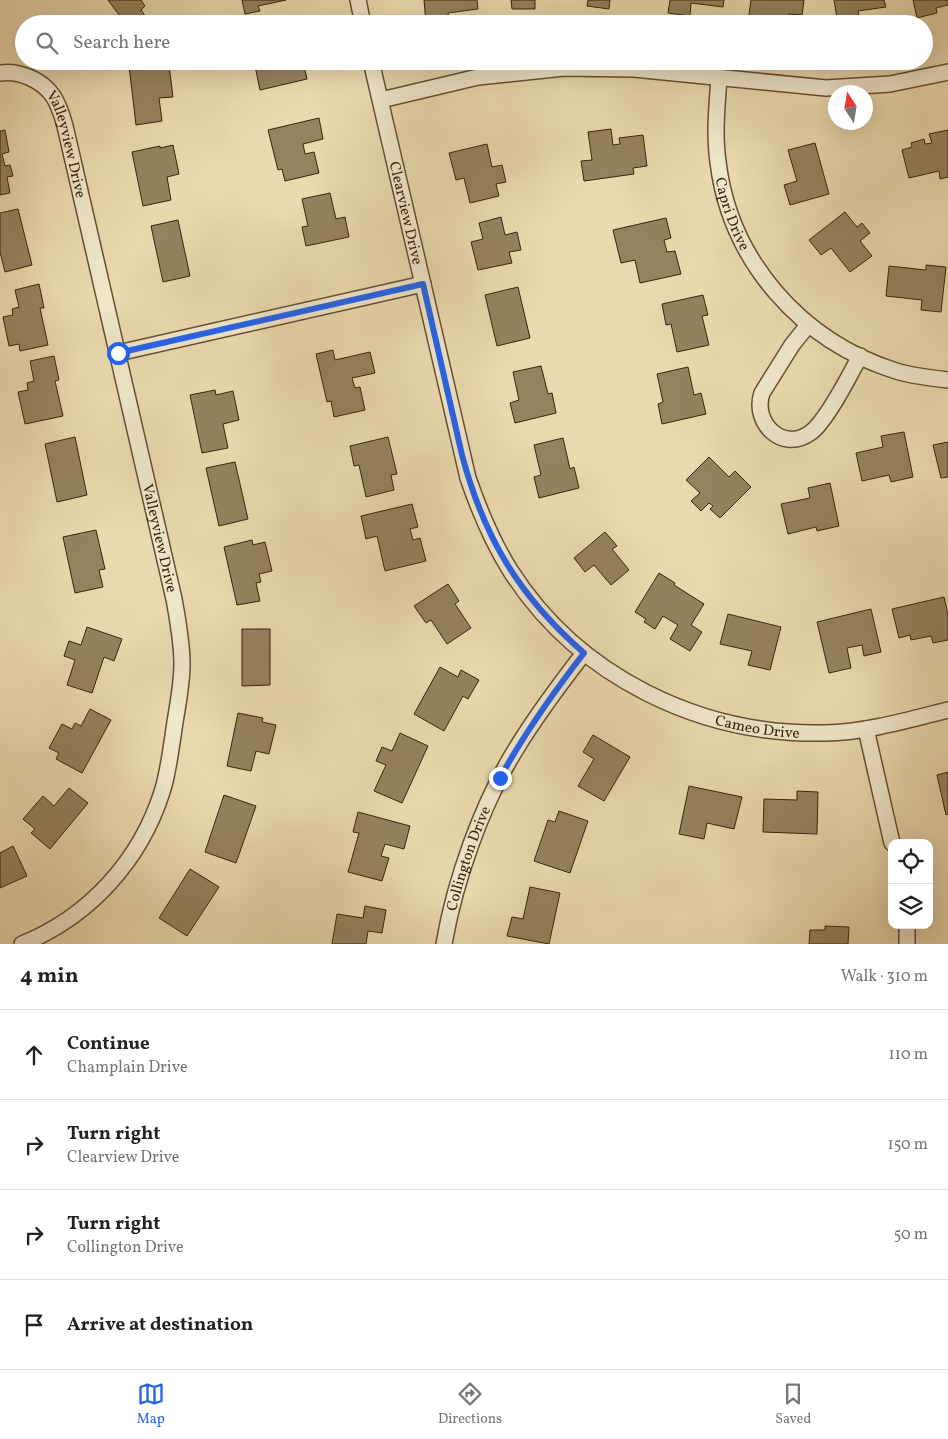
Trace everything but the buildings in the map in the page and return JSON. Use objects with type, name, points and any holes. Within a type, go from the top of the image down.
[{"type":"street","points":[[358,0],[361,15]]},
{"type":"street","name":"Clearview Drive","points":[[374,70],[468,478],[485,523],[511,571],[544,616],[584,653]]},
{"type":"street","points":[[380,100],[478,77],[544,70]]},
{"type":"street","points":[[634,70],[806,87],[848,88],[890,84],[948,72]]},
{"type":"street","name":"Valleyview Drive","points":[[0,72],[29,77],[43,85],[52,95],[58,106],[65,126],[174,599],[180,632],[182,665],[178,700],[162,790],[154,814],[132,855],[120,872],[81,910],[49,932],[22,944]]},
{"type":"street","name":"Capri Drive","points":[[719,78],[716,146],[723,190],[731,216],[742,241],[770,287],[808,325],[860,356],[896,371],[948,380]]},
{"type":"street","points":[[118,353],[423,284]]},
{"type":"street","points":[[808,325],[792,345],[759,401],[762,420],[774,434],[782,437],[797,438],[810,433],[818,426],[848,379],[860,356]]},
{"type":"street","name":"Cameo Drive","points":[[584,653],[632,686],[659,700],[699,716],[770,731],[826,733],[866,729],[948,710]]},
{"type":"street","name":"Collington Drive","points":[[444,944],[452,909],[469,854],[488,803],[500,778],[516,749],[540,713],[584,653]]},
{"type":"street","points":[[866,729],[891,839]]},
{"type":"street","points":[[907,929],[907,944]]},
{"type":"route","points":[[118,353],[423,284],[462,455],[468,478],[485,523],[496,546],[527,594],[544,616],[584,653],[540,713],[516,749],[500,778]]}]
